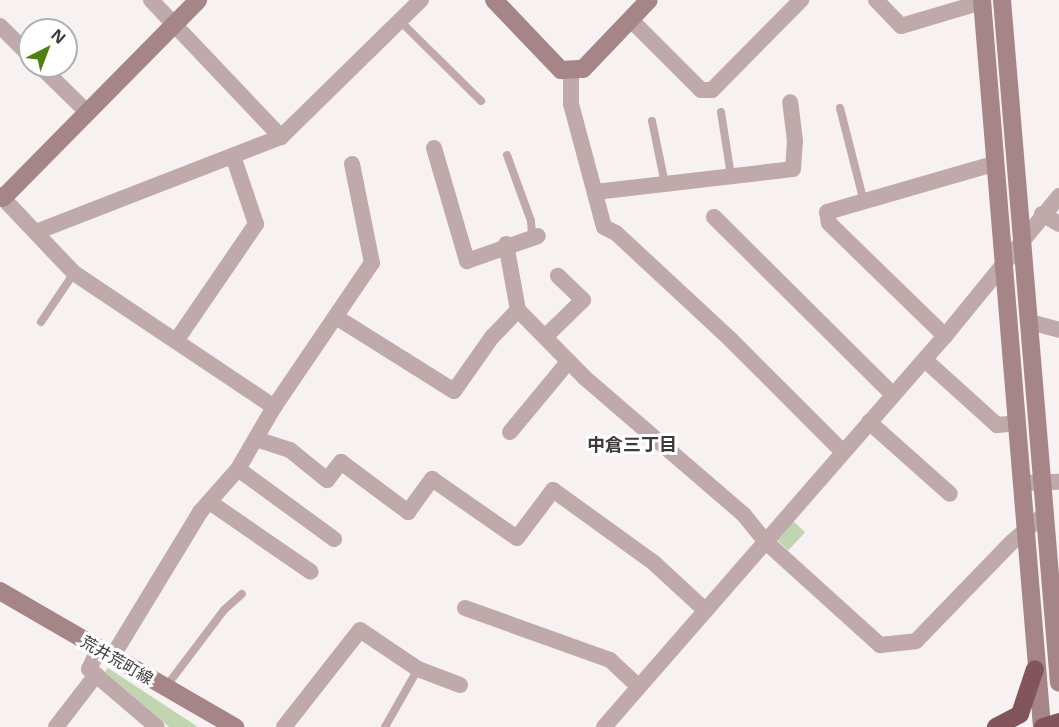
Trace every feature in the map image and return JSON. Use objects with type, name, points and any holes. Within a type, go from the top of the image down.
[{"type":"highway","points":[[996,727],[1020,714],[1035,669]]},
{"type":"highway","points":[[1042,727],[1059,722]]},
{"type":"street","points":[[152,0],[281,137]]},
{"type":"street","points":[[198,0],[1,198],[74,273],[274,407]]},
{"type":"street","points":[[36,232],[281,137],[421,0]]},
{"type":"street","points":[[494,0],[561,69],[583,69],[649,0]]},
{"type":"street","points":[[630,20],[701,90],[712,90],[801,0]]},
{"type":"street","points":[[876,0],[901,26],[982,1],[993,164],[1024,483],[1035,669],[1042,727]]},
{"type":"street","points":[[1002,0],[1029,322],[1052,482],[1046,513],[1059,683]]},
{"type":"street","points":[[0,26],[18,44]]},
{"type":"street","points":[[571,69],[572,104],[604,227],[616,233],[730,340],[843,452]]},
{"type":"street","points":[[52,78],[88,113]]},
{"type":"street","points":[[595,192],[793,169],[795,141],[790,102]]},
{"type":"street","points":[[434,148],[467,261],[506,244],[535,236]]},
{"type":"street","points":[[176,341],[256,224],[233,156]]},
{"type":"street","points":[[158,727],[89,669],[105,654],[200,512],[212,503],[238,469],[274,407],[372,263],[352,164]]},
{"type":"street","points":[[945,336],[829,223],[826,212],[993,164]]},
{"type":"street","points":[[604,727],[704,609],[766,542],[925,360],[1059,196]]},
{"type":"street","points":[[1042,214],[1059,224]]},
{"type":"street","points":[[714,217],[893,395]]},
{"type":"street","points":[[506,244],[518,310],[569,361],[744,515],[766,542],[880,645],[916,640],[1027,528],[1046,513]]},
{"type":"street","points":[[545,337],[583,300],[558,276]]},
{"type":"street","points":[[336,317],[454,390],[492,337],[518,310]]},
{"type":"street","points":[[1029,322],[1059,330]]},
{"type":"street","points":[[925,360],[997,425],[1018,423]]},
{"type":"street","points":[[510,432],[569,361]]},
{"type":"street","points":[[869,422],[950,494]]},
{"type":"street","points":[[256,439],[290,450],[327,480],[341,462],[408,512],[432,479],[517,538],[552,490],[652,562],[704,609]]},
{"type":"street","points":[[238,469],[334,539]]},
{"type":"street","points":[[1024,483],[1052,482]]},
{"type":"street","points":[[212,503],[311,572]]},
{"type":"street","name":"荒井荒町線","points":[[0,591],[105,654],[235,727]]},
{"type":"street","points":[[465,608],[610,660],[638,686]]},
{"type":"street","points":[[284,727],[360,630],[418,669],[460,685]]},
{"type":"street","points":[[56,727],[96,675]]},
{"type":"lane","points":[[400,21],[481,101]]},
{"type":"lane","points":[[840,108],[864,202]]},
{"type":"lane","points":[[721,112],[731,176]]},
{"type":"lane","points":[[652,122],[665,184]]},
{"type":"lane","points":[[507,155],[535,236]]},
{"type":"lane","points":[[41,322],[74,273]]},
{"type":"lane","points":[[165,688],[224,610],[242,594]]},
{"type":"lane","points":[[385,727],[418,669]]},
{"type":"green space","points":[[792,520],[805,532],[788,551],[775,538]]},
{"type":"green space","points":[[108,668],[198,727],[169,727],[105,672]]},
{"type":"district","name":"中倉三丁目","points":[[632,444]]}]
